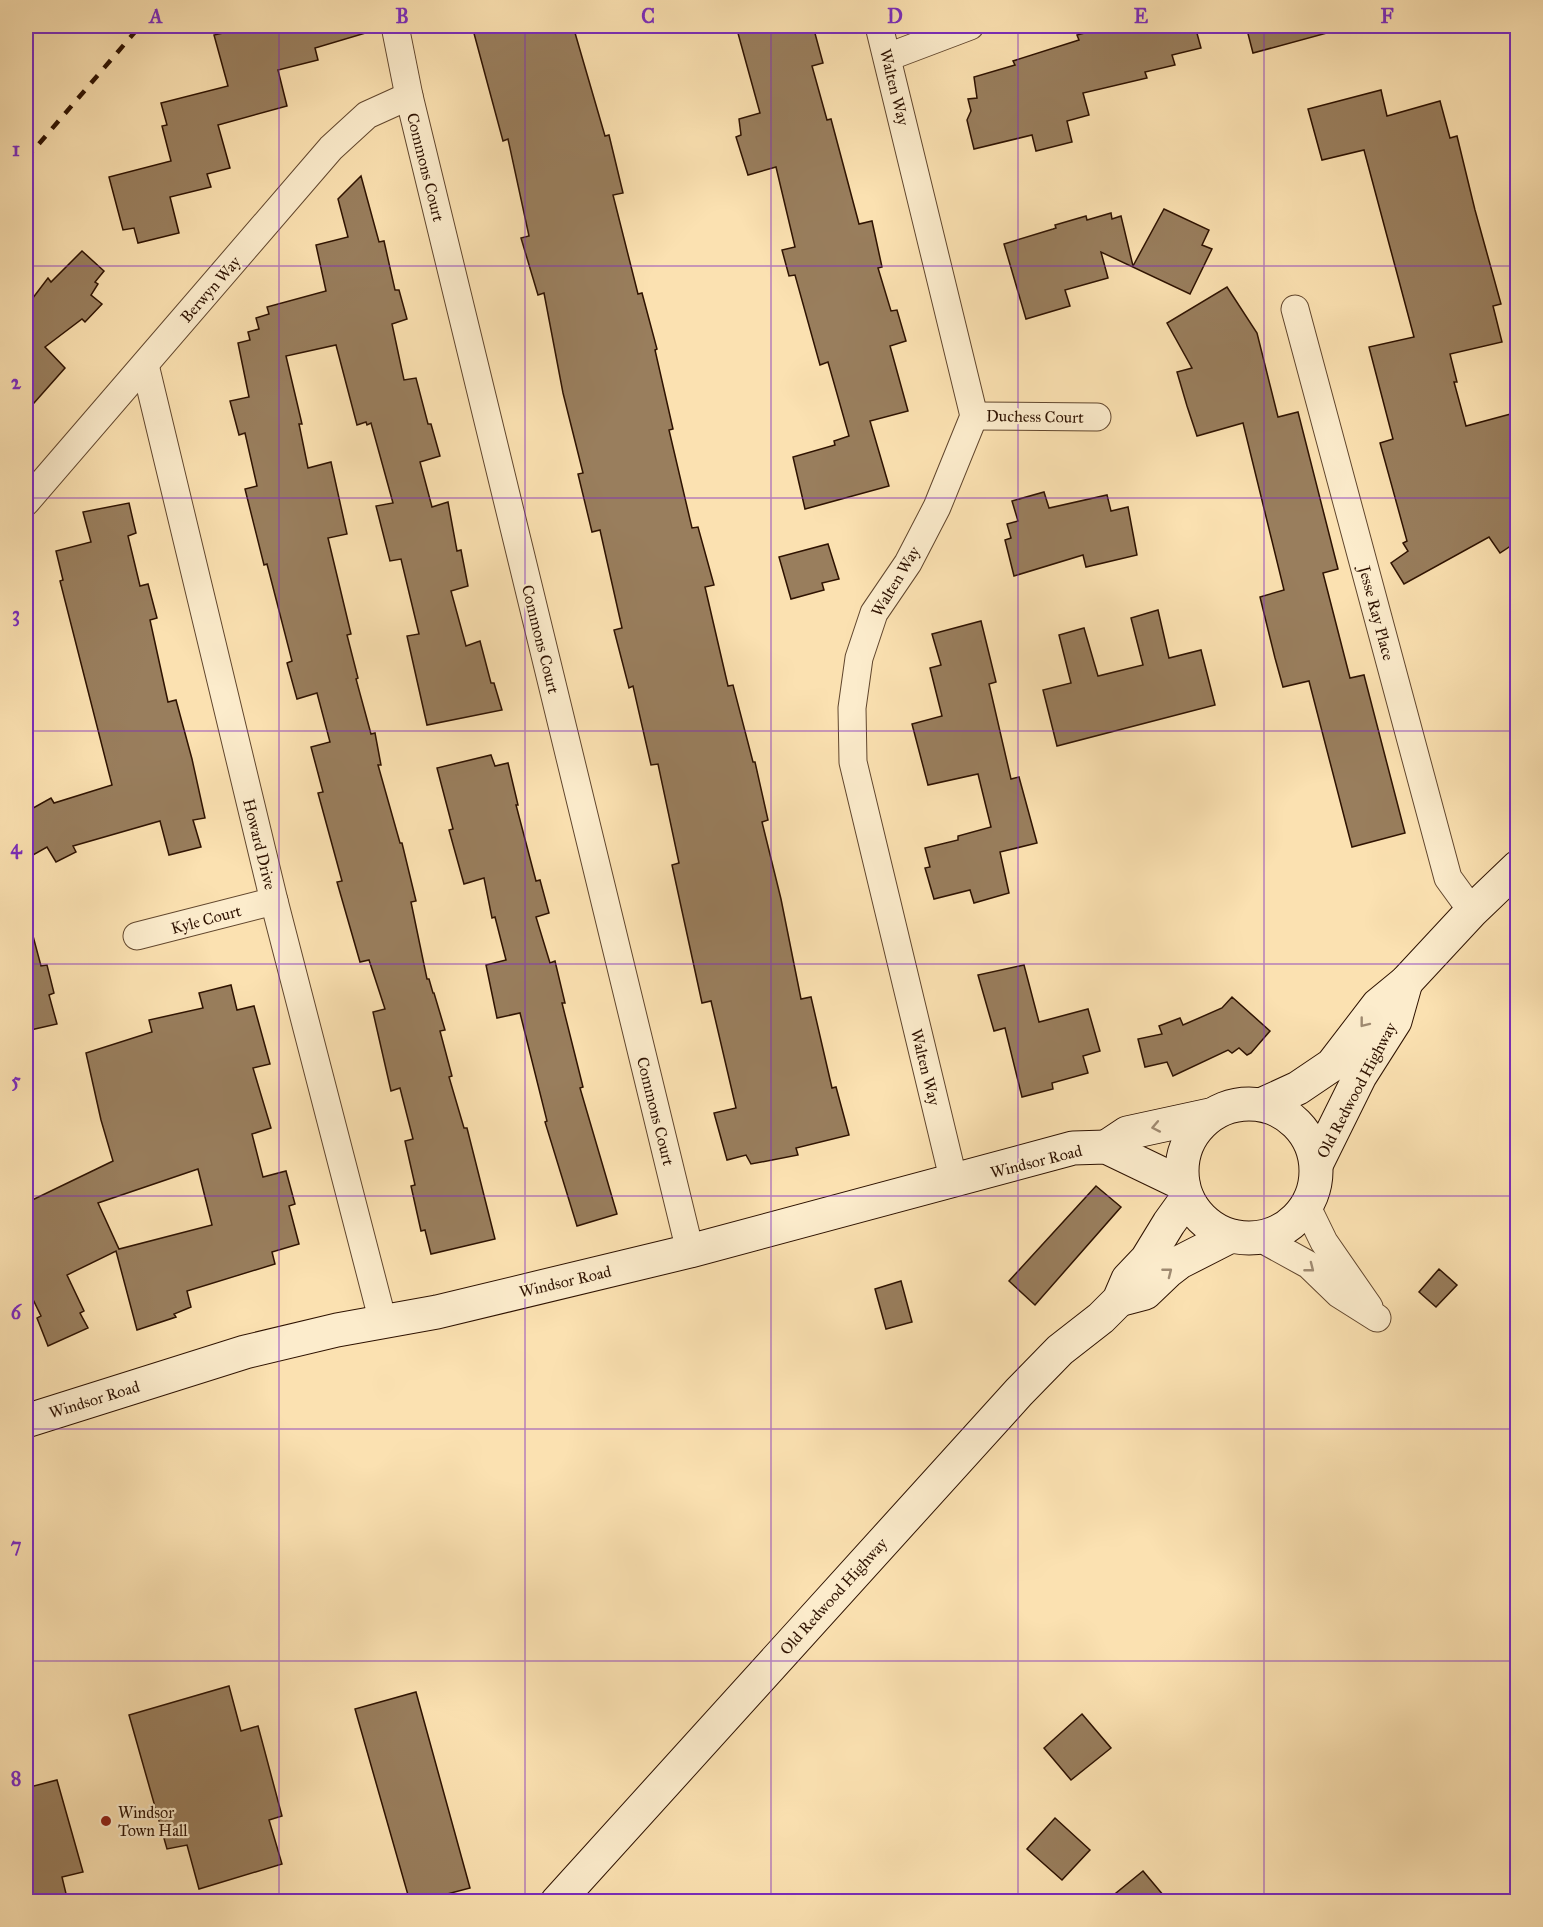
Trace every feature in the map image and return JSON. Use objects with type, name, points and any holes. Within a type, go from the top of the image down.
[{"type":"main road","name":"Old Redwood Highway","points":[[1263,1104],[1298,1088],[1332,1065],[1378,1005],[1406,982],[1472,911],[1518,867]]},
{"type":"main road","name":"Old Redwood Highway","points":[[1317,1163],[1360,1076],[1395,1021],[1406,982]]},
{"type":"main road","points":[[1245,1103],[1263,1104],[1283,1112],[1300,1125],[1311,1143],[1317,1163],[1317,1181],[1299,1217],[1281,1231],[1245,1237],[1213,1228],[1198,1215],[1185,1191],[1182,1165],[1186,1146],[1196,1129],[1210,1115],[1226,1107],[1245,1103]]},
{"type":"main road","name":"Windsor Road","points":[[1106,1147],[1126,1133],[1210,1115]]},
{"type":"main road","name":"Windsor Road","points":[[26,1420],[245,1352],[337,1330],[437,1312],[690,1251],[954,1182],[1073,1148],[1106,1147],[1185,1191]]},
{"type":"main road","name":"Old Redwood Highway","points":[[557,1902],[1019,1392],[1060,1350],[1101,1318],[1119,1300],[1128,1279],[1147,1259],[1185,1191]]},
{"type":"main road","name":"Old Redwood Highway","points":[[1119,1300],[1145,1293],[1180,1262],[1245,1237]]},
{"type":"street","name":"Commons Court","points":[[395,26],[410,96],[690,1251]]},
{"type":"street","name":"Walten Way","points":[[879,26],[974,416],[937,507],[908,563],[874,613],[859,658],[852,708],[853,762],[954,1182]]},
{"type":"street","points":[[888,57],[969,26]]},
{"type":"street","name":"Berwyn Way","points":[[26,502],[331,148],[367,115],[410,96]]},
{"type":"street","name":"Jesse Ray Place","points":[[1295,309],[1448,878],[1472,911]]},
{"type":"street","name":"Howard Drive","points":[[145,365],[274,901],[383,1322]]},
{"type":"street","name":"Duchess Court","points":[[974,416],[1097,417]]},
{"type":"street","name":"Kyle Court","points":[[137,936],[274,901]]},
{"type":"street","points":[[1245,1237],[1309,1265],[1339,1294],[1377,1318],[1324,1242],[1306,1205]]},
{"type":"building","points":[[255,26],[368,26],[369,32],[315,48],[318,60],[278,70],[287,106],[218,125],[230,168],[207,174],[211,187],[170,197],[179,233],[138,243],[134,228],[123,230],[109,177],[171,161],[162,126],[167,125],[161,103],[228,86],[214,35]]},
{"type":"building","points":[[472,26],[573,26],[605,136],[609,135],[623,193],[613,195],[638,294],[642,293],[657,349],[655,350],[673,429],[669,430],[692,528],[698,527],[714,585],[705,587],[728,686],[733,685],[753,762],[755,762],[768,820],[762,822],[781,899],[801,999],[811,997],[832,1088],[836,1087],[849,1135],[796,1148],[798,1155],[751,1164],[746,1155],[727,1160],[714,1113],[736,1108],[711,1001],[702,1003],[672,865],[679,863],[658,764],[651,765],[633,686],[629,688],[614,630],[622,628],[600,530],[592,532],[578,474],[583,473],[563,393],[544,293],[538,295],[521,238],[529,236],[508,139],[503,141]]},
{"type":"building","points":[[736,26],[813,26],[823,63],[812,66],[827,120],[831,119],[859,224],[872,221],[882,267],[878,268],[891,311],[897,310],[906,341],[890,346],[908,411],[870,421],[889,486],[805,509],[793,457],[835,445],[834,441],[849,436],[828,362],[820,365],[795,275],[789,276],[782,250],[795,247],[776,167],[748,175],[736,137],[741,135],[739,119],[760,113]]},
{"type":"building","points":[[1099,26],[1195,26],[1201,48],[1172,55],[1175,65],[1145,72],[1147,78],[1083,93],[1089,115],[1067,121],[1072,142],[1036,151],[1032,135],[974,149],[967,120],[971,111],[968,99],[977,98],[974,77],[1015,65],[1013,61],[1079,40],[1077,35],[1100,29]]},
{"type":"building","points":[[1246,26],[1326,26],[1327,33],[1253,53]]},
{"type":"building","points":[[1381,90],[1387,116],[1440,101],[1450,138],[1457,136],[1501,304],[1493,306],[1502,342],[1450,354],[1457,382],[1454,382],[1466,426],[1518,412],[1518,541],[1500,553],[1489,537],[1404,584],[1391,563],[1408,551],[1403,543],[1407,541],[1380,443],[1393,439],[1369,347],[1414,337],[1364,150],[1322,160],[1308,109]]},
{"type":"building","points":[[361,176],[379,242],[384,241],[395,290],[399,290],[407,319],[392,324],[404,380],[416,378],[428,424],[431,424],[440,456],[420,462],[432,507],[448,502],[457,551],[461,550],[468,586],[451,591],[466,646],[480,641],[491,683],[494,683],[502,710],[427,725],[407,636],[419,634],[401,559],[390,561],[376,506],[393,503],[371,423],[357,425],[336,345],[286,356],[302,424],[299,424],[308,468],[331,462],[347,534],[328,538],[351,634],[347,635],[358,678],[356,679],[371,734],[375,733],[381,765],[378,765],[400,843],[402,843],[416,901],[411,902],[427,979],[434,993],[445,1030],[440,1031],[452,1076],[449,1077],[464,1128],[467,1128],[495,1239],[431,1254],[425,1230],[421,1231],[411,1186],[415,1185],[405,1141],[413,1139],[400,1088],[391,1091],[373,1012],[385,1009],[369,960],[360,962],[337,882],[342,881],[318,793],[323,792],[311,747],[330,742],[317,693],[297,699],[287,663],[292,661],[245,489],[257,486],[245,433],[239,435],[230,401],[249,397],[238,343],[250,340],[248,332],[259,329],[256,318],[269,314],[267,307],[326,291],[316,245],[348,237],[338,199]]},
{"type":"building","points":[[1164,209],[1209,230],[1202,245],[1212,249],[1190,294],[1101,252],[1108,278],[1065,290],[1070,306],[1026,319],[1004,244],[1086,216],[1087,220],[1111,213],[1112,219],[1121,216],[1133,266]]},
{"type":"building","points":[[82,251],[104,271],[95,282],[98,284],[91,295],[102,304],[85,322],[82,319],[45,347],[65,368],[26,412],[26,307],[48,278],[51,282]]},
{"type":"building","points":[[1227,287],[1257,333],[1278,417],[1298,412],[1338,569],[1323,573],[1350,678],[1364,675],[1405,833],[1352,847],[1309,681],[1283,687],[1275,658],[1260,597],[1284,590],[1243,423],[1197,436],[1187,406],[1177,372],[1192,368],[1167,323]]},
{"type":"building","points":[[1044,492],[1049,508],[1107,495],[1111,511],[1128,507],[1137,555],[1086,567],[1083,555],[1014,576],[1005,540],[1011,538],[1007,524],[1018,521],[1012,501]]},
{"type":"building","points":[[129,503],[136,533],[128,536],[140,586],[148,584],[157,618],[150,620],[168,702],[176,700],[205,818],[193,820],[201,847],[169,855],[160,821],[73,846],[76,852],[56,862],[47,847],[26,859],[26,812],[51,798],[54,803],[112,785],[60,581],[63,580],[56,551],[91,542],[83,512]]},
{"type":"building","points":[[828,544],[839,579],[822,583],[824,590],[791,599],[779,557]]},
{"type":"building","points":[[1158,610],[1169,658],[1201,650],[1215,705],[1057,746],[1043,690],[1071,683],[1059,635],[1084,628],[1098,676],[1143,665],[1131,618]]},
{"type":"building","points":[[981,621],[996,682],[989,684],[1011,779],[1019,777],[1037,843],[1000,852],[1009,893],[974,903],[970,890],[934,899],[925,868],[930,867],[925,848],[958,840],[958,836],[991,827],[978,774],[928,785],[912,724],[942,716],[930,668],[941,665],[932,634]]},
{"type":"building","points":[[491,755],[495,766],[508,763],[518,805],[516,805],[536,881],[540,880],[549,913],[536,917],[550,963],[555,961],[565,1003],[562,1003],[583,1087],[580,1088],[617,1214],[577,1226],[545,1122],[547,1121],[520,1013],[497,1018],[486,965],[506,960],[495,917],[492,918],[484,878],[464,884],[449,830],[453,829],[437,768]]},
{"type":"building","points":[[33,936],[41,966],[47,965],[54,993],[49,995],[57,1024],[26,1031],[26,937]]},
{"type":"building","points":[[1024,965],[1039,1022],[1088,1009],[1100,1051],[1083,1056],[1088,1073],[1052,1083],[1053,1089],[1022,1097],[1005,1028],[994,1031],[978,975]]},
{"type":"building","points":[[231,985],[237,1010],[254,1006],[270,1064],[253,1068],[271,1128],[252,1134],[263,1177],[286,1171],[295,1204],[289,1206],[299,1244],[272,1252],[275,1264],[187,1291],[191,1307],[174,1314],[176,1317],[137,1330],[116,1251],[67,1275],[84,1311],[80,1313],[88,1328],[48,1346],[37,1318],[41,1316],[26,1285],[26,1203],[113,1161],[86,1053],[152,1032],[149,1020],[203,1008],[199,993]],"holes":[[[198,1169],[212,1225],[119,1249],[98,1203]]]},
{"type":"building","points":[[1232,997],[1270,1031],[1251,1053],[1247,1055],[1239,1048],[1232,1053],[1228,1050],[1173,1076],[1167,1062],[1145,1067],[1138,1039],[1162,1034],[1159,1026],[1180,1018],[1183,1025],[1222,1008]]},
{"type":"building","points":[[1096,1186],[1121,1207],[1035,1305],[1009,1281]]},
{"type":"building","points":[[1439,1269],[1457,1285],[1436,1307],[1419,1292]]},
{"type":"building","points":[[901,1281],[912,1322],[886,1329],[875,1289]]},
{"type":"building","points":[[229,1686],[241,1731],[258,1726],[282,1816],[269,1820],[282,1864],[199,1889],[187,1845],[167,1849],[129,1715]]},
{"type":"building","points":[[416,1692],[470,1888],[410,1902],[355,1709]]},
{"type":"building","points":[[1082,1714],[1111,1748],[1071,1780],[1044,1748]]},
{"type":"building","points":[[57,1780],[83,1872],[62,1877],[68,1902],[26,1902],[26,1788]]},
{"type":"building","points":[[1055,1818],[1090,1850],[1062,1880],[1027,1849]]},
{"type":"building","points":[[1143,1871],[1169,1902],[1105,1902]]},
{"type":"railway","points":[[26,159],[140,26]]},
{"type":"place","name":"Windsor Town Hall","points":[[106,1821]]}]
